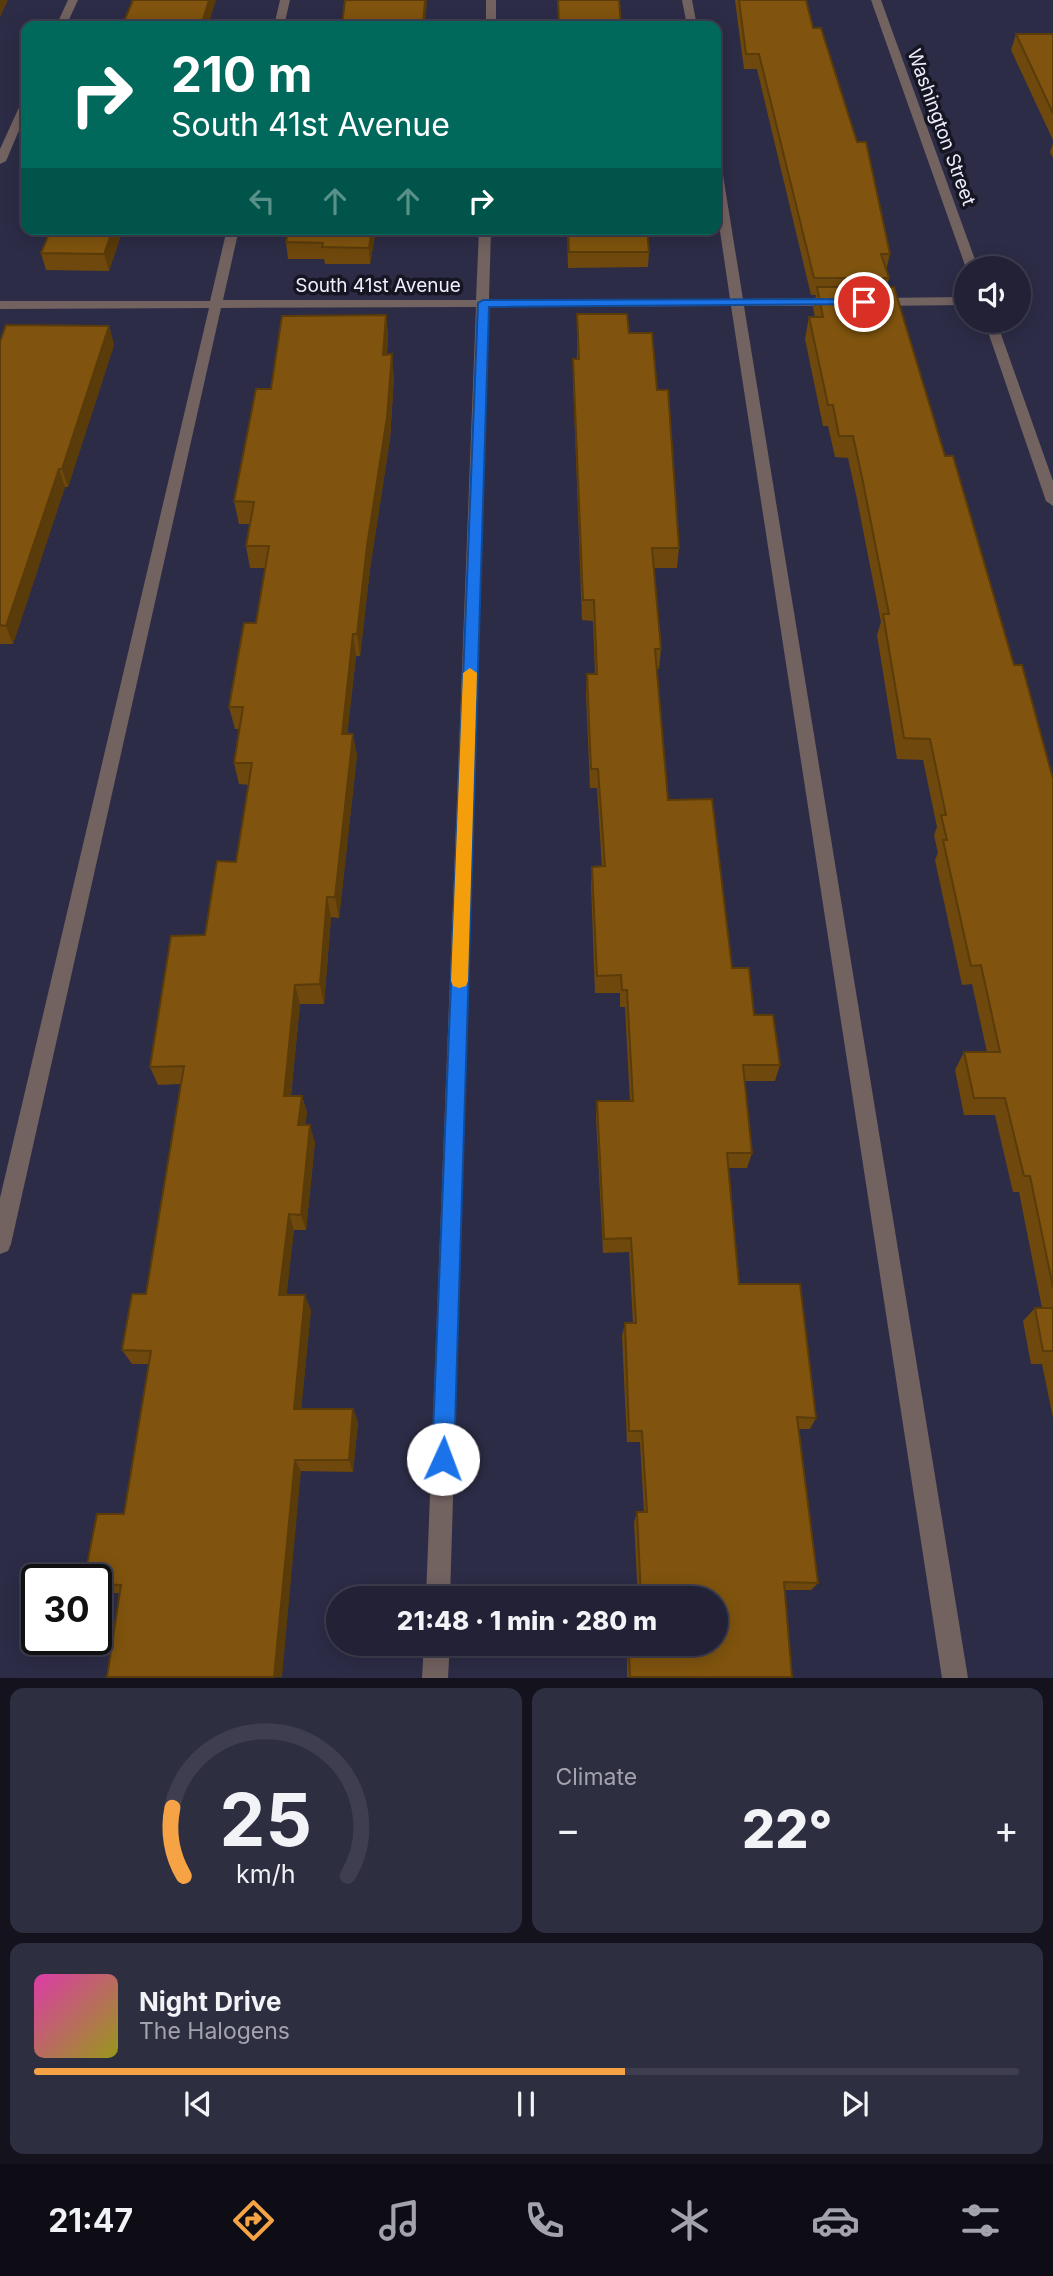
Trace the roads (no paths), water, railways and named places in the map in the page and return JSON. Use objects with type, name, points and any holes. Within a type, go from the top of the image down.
[{"type":"street","points":[[63,21],[73,0]]},
{"type":"street","points":[[280,21],[285,0]]},
{"type":"street","points":[[491,0],[491,21]]},
{"type":"street","points":[[687,0],[690,21]]},
{"type":"street","name":"Washington Street","points":[[876,0],[968,256]]},
{"type":"street","points":[[0,161],[21,114]]},
{"type":"street","points":[[721,198],[955,1678]]},
{"type":"street","points":[[0,1244],[232,235]]},
{"type":"street","points":[[438,1586],[485,235]]},
{"type":"street","name":"South 41st Avenue","points":[[0,305],[954,302]]},
{"type":"street","points":[[995,333],[1053,500]]},
{"type":"street","points":[[435,1678],[436,1656]]}]
